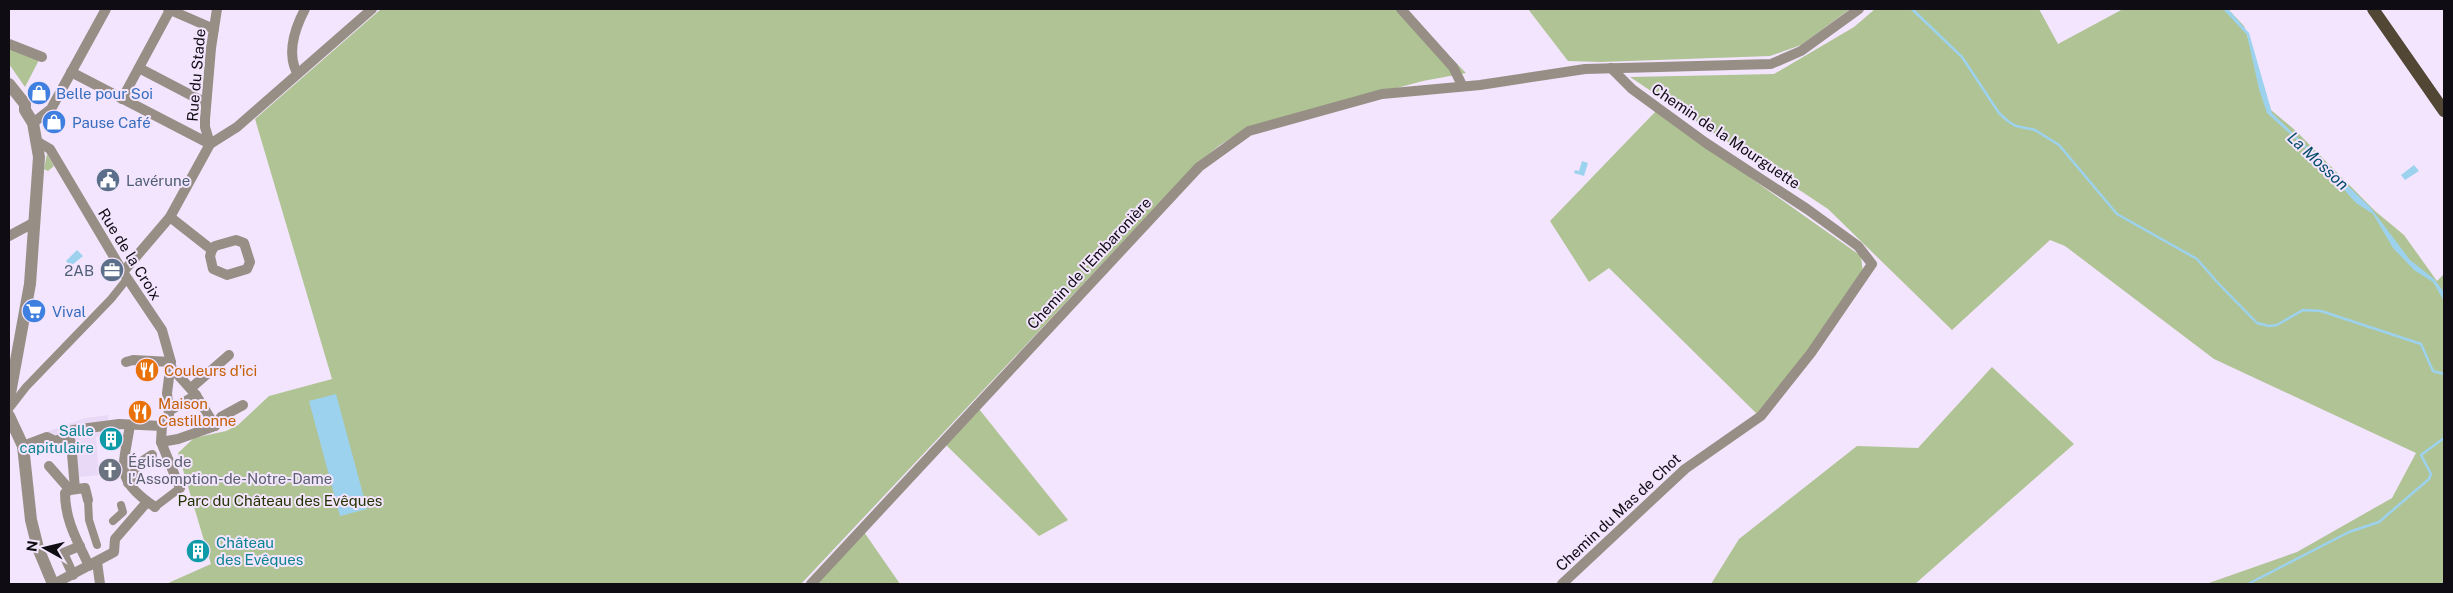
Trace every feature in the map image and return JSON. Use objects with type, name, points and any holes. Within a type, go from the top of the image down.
[{"type":"main road","points":[[2373,9],[2444,111]]},
{"type":"street","points":[[33,123],[51,109],[106,9]]},
{"type":"street","points":[[122,99],[169,9],[214,29]]},
{"type":"street","name":"Rue du Stade","points":[[210,144],[205,127],[206,103],[217,9]]},
{"type":"street","points":[[297,73],[294,66],[294,30],[305,9]]},
{"type":"street","points":[[9,409],[26,387],[111,299],[125,275],[180,203],[210,144],[237,127],[372,9]]},
{"type":"street","points":[[1401,9],[1454,67],[1462,85],[1480,85],[1585,69],[1771,64],[1801,51],[1859,9]]},
{"type":"street","points":[[9,44],[42,57]]},
{"type":"street","points":[[139,68],[206,103]]},
{"type":"street","name":"Chemin de la Mourguette","points":[[1611,68],[1632,89],[1706,143],[1807,208],[1858,246],[1872,264]]},
{"type":"street","points":[[71,72],[210,144]]},
{"type":"street","points":[[9,84],[24,104],[25,110],[33,123],[38,142],[35,222],[30,284],[9,399]]},
{"type":"street","name":"Chemin de l'Embaronière","points":[[811,584],[1199,167],[1249,131],[1382,94],[1462,85]]},
{"type":"street","points":[[9,96],[18,108],[25,110]]},
{"type":"street","name":"Rue de la Croix","points":[[38,142],[50,149],[125,275],[162,330],[171,364]]},
{"type":"street","points":[[170,217],[212,250]]},
{"type":"street","points":[[9,236],[35,222]]},
{"type":"street","name":"Chemin du Mas de Chot","points":[[1562,584],[1684,469],[1761,416],[1811,354],[1872,264]]},
{"type":"street","points":[[169,411],[193,392],[229,355]]},
{"type":"street","points":[[126,362],[133,360],[171,364],[193,392],[215,426]]},
{"type":"street","points":[[9,416],[23,446],[31,520],[38,548],[54,584],[114,552],[115,540],[151,504],[180,488],[162,446],[162,426],[169,415],[167,393],[171,364]]},
{"type":"street","points":[[128,482],[140,463],[162,446],[215,426],[221,417],[243,405]]},
{"type":"street","points":[[23,446],[47,437],[55,441],[67,438],[73,430],[130,425],[162,426]]},
{"type":"street","points":[[130,425],[124,460],[124,475],[136,494],[151,504]]},
{"type":"street","points":[[67,438],[71,442],[74,491],[68,520],[80,546],[97,562],[100,584]]},
{"type":"street","points":[[49,466],[74,491],[88,500],[89,520],[97,545]]},
{"type":"street","points":[[113,521],[123,512],[122,505]]},
{"type":"street","points":[[73,574],[63,553],[80,546]]},
{"type":"shaded area","points":[[109,415],[104,435],[96,437],[99,475],[79,477],[73,438],[39,446],[35,436],[85,418]]},
{"type":"green space","name":"Parc du Château des Evêques","points":[[381,9],[1403,9],[1466,73],[1423,81],[1247,128],[1220,145],[1196,164],[801,584],[166,584],[211,564],[178,453],[194,438],[226,431],[238,425],[269,396],[332,379],[255,119]]},
{"type":"green space","points":[[1528,9],[1850,9],[1801,45],[1770,56],[1601,62],[1568,61]]},
{"type":"green space","points":[[1875,9],[2039,9],[2058,44],[2123,9],[2228,9],[2244,26],[2271,110],[2296,131],[2375,211],[2404,235],[2437,281],[2444,274],[2444,584],[2206,584],[2297,552],[2392,498],[2416,453],[2214,359],[2065,246],[2050,240],[1952,330],[1828,209],[1630,77],[1774,74],[1854,27]]},
{"type":"green space","points":[[9,48],[39,60],[25,87],[9,64]]},
{"type":"green space","points":[[1656,111],[1861,256],[1863,273],[1807,353],[1757,414],[1609,268],[1589,282],[1550,221]]},
{"type":"green space","points":[[47,154],[54,166],[48,171],[44,169]]},
{"type":"green space","points":[[1992,367],[2074,444],[1915,584],[1711,584],[1739,539],[1857,446],[1918,448]]},
{"type":"green space","points":[[979,409],[1068,520],[1039,536],[946,445]]},
{"type":"green space","points":[[864,532],[900,584],[816,584]]},
{"type":"water","points":[[2223,9],[2228,9],[2249,33],[2272,113],[2370,207],[2410,260],[2434,279],[2444,292],[2444,301],[2433,282],[2414,270],[2393,248],[2373,214],[2356,203],[2312,154],[2267,113],[2259,89],[2247,35]]},
{"type":"water","points":[[1582,161],[1588,163],[1584,176],[1574,173],[1575,170],[1579,171]]},
{"type":"water","points":[[2414,165],[2419,171],[2405,180],[2401,175]]},
{"type":"water","points":[[77,250],[83,256],[71,266],[66,261]]},
{"type":"water","points":[[336,394],[367,509],[340,516],[309,401]]},
{"type":"waterway","points":[[1912,9],[1962,57],[1999,113],[2016,126],[2035,130],[2059,145],[2117,214],[2197,259],[2257,323],[2269,326],[2277,325],[2303,310],[2321,311],[2421,344],[2433,371],[2444,374]]},
{"type":"waterway","points":[[2248,584],[2349,532],[2379,522],[2429,479],[2431,474],[2421,455],[2444,438]]},
{"type":"place","name":"Belle pour Soi","points":[[39,93]]},
{"type":"place","name":"Pause Café","points":[[54,122]]},
{"type":"place","name":"Lavérune","points":[[108,180]]},
{"type":"place","name":"2AB","points":[[112,270]]},
{"type":"place","name":"Vival","points":[[34,311]]},
{"type":"place","name":"Couleurs d'ici","points":[[147,370]]},
{"type":"place","name":"Maison Castillonne","points":[[140,412]]},
{"type":"place","name":"Salle capitulaire","points":[[111,439]]},
{"type":"place","name":"Église de l'Assomption-de-Notre-Dame","points":[[110,470]]},
{"type":"place","name":"Château des Evêques","points":[[198,551]]},
{"type":"water label","name":"La Mosson","points":[[2318,161]]}]
